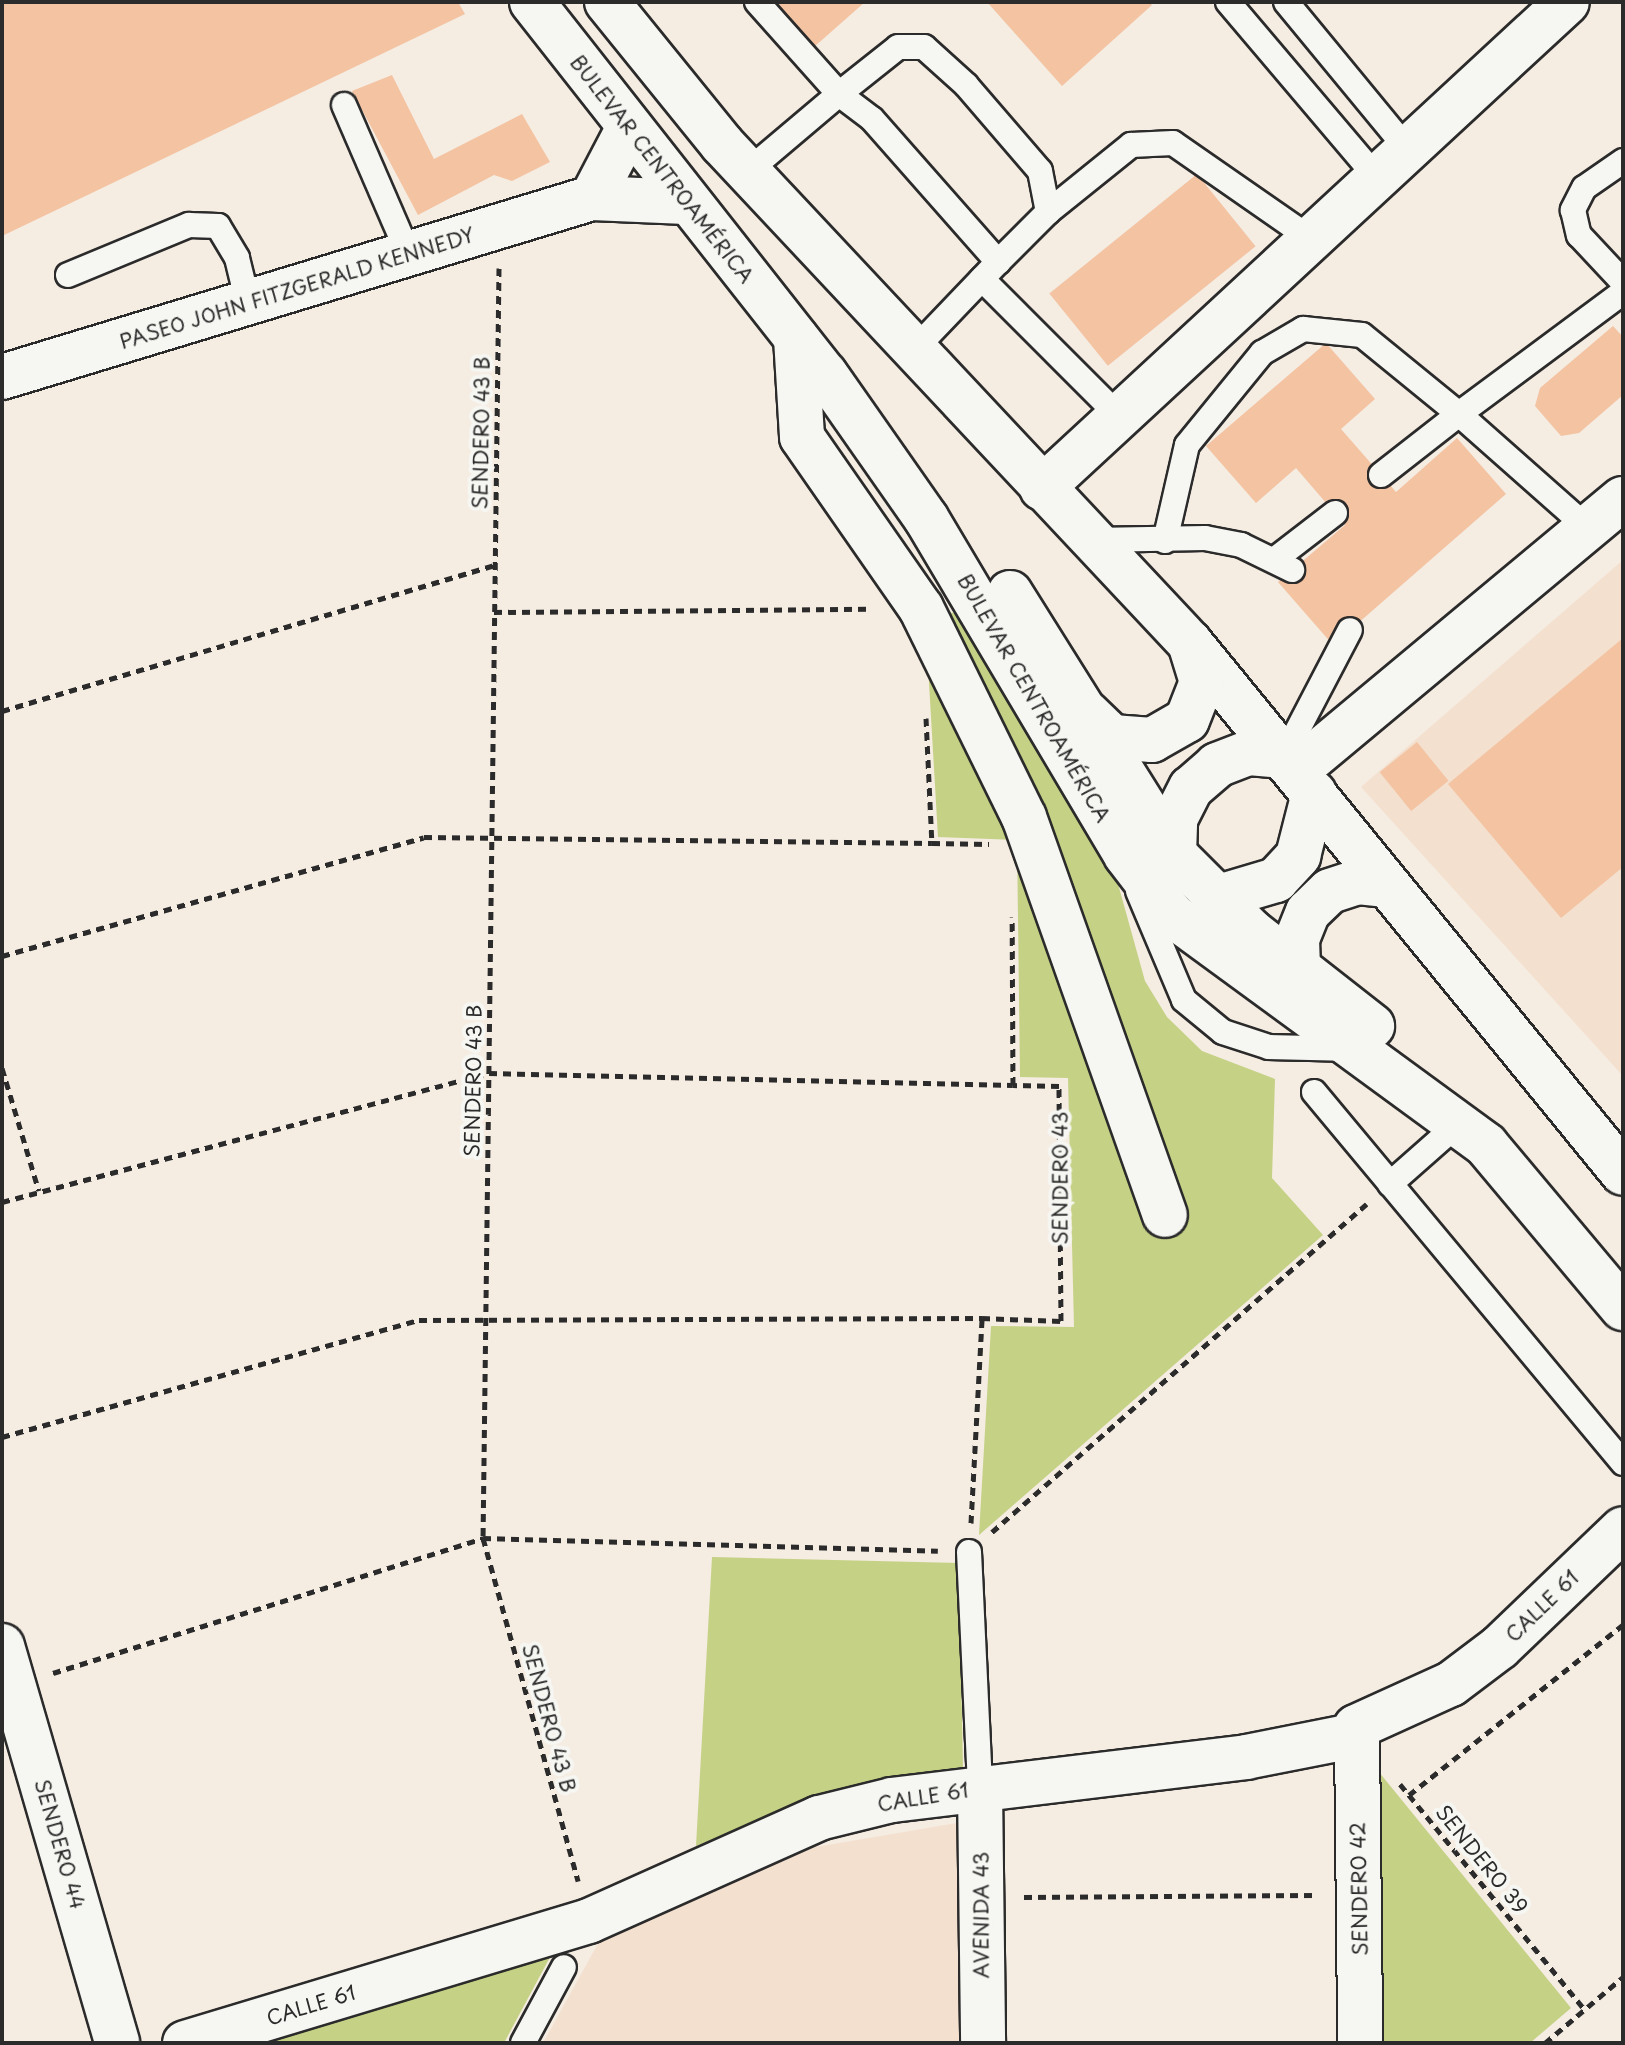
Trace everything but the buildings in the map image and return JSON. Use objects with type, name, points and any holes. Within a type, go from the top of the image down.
[{"type":"street","name":"BULEVAR CENTROAMÉRICA","points":[[532,2],[628,129],[796,338],[984,607],[1126,855],[1172,915],[1215,951],[1358,1048],[1472,1134],[1623,1308]]},
{"type":"street","points":[[607,2],[748,171],[1190,643],[1623,1173]]},
{"type":"street","points":[[1042,488],[1392,164],[1547,9]]},
{"type":"street","points":[[592,198],[628,129]]},
{"type":"street","points":[[674,187],[724,222],[840,353],[999,577],[1174,854],[1215,898],[1298,968],[1432,1072],[1472,1134]]},
{"type":"street","name":"PASEO JOHN FITZGERALD KENNEDY","points":[[2,377],[592,198],[674,187]]},
{"type":"street","points":[[796,338],[802,437],[921,608],[1024,817],[1165,1215]]},
{"type":"street","points":[[1298,773],[1623,499]]},
{"type":"street","points":[[1082,709],[1112,737],[1152,740],[1187,720],[1202,682],[1190,643]]},
{"type":"street","points":[[1174,854],[1175,819],[1191,788],[1217,765],[1249,753],[1298,773]]},
{"type":"street","points":[[1215,898],[1276,880],[1302,846],[1298,773]]},
{"type":"street","points":[[1298,968],[1297,939],[1308,912],[1344,887],[1387,885]]},
{"type":"street","name":"CALLE 61","points":[[207,2040],[589,1921],[819,1818],[980,1788],[1246,1757],[1357,1731],[1451,1684],[1622,1528]]},
{"type":"street","name":"SENDERO 44","points":[[8,1665],[117,2043]]},
{"type":"street","name":"SENDERO 42","points":[[1357,1731],[1360,2043]]},
{"type":"street","name":"AVENIDA 43","points":[[980,1788],[983,2043]]},
{"type":"lane","points":[[757,2],[839,94],[872,119],[990,270],[1119,416]]},
{"type":"lane","points":[[1228,2],[1392,164]]},
{"type":"lane","points":[[1286,2],[1392,164]]},
{"type":"lane","points":[[748,171],[898,47],[924,47],[1040,171],[1048,212]]},
{"type":"lane","points":[[344,105],[409,255]]},
{"type":"lane","points":[[915,349],[1048,212],[1131,145],[1173,143],[1311,239]]},
{"type":"lane","points":[[1623,161],[1584,188],[1573,210],[1579,235],[1623,282]]},
{"type":"lane","points":[[68,275],[189,225],[218,226],[237,258],[248,303]]},
{"type":"lane","points":[[1381,475],[1623,292]]},
{"type":"lane","points":[[1165,541],[1187,445],[1262,353],[1303,329],[1362,335],[1459,414],[1588,528]]},
{"type":"lane","points":[[1092,540],[1205,538],[1283,565],[1335,513]]},
{"type":"lane","points":[[1298,773],[1350,630]]},
{"type":"lane","points":[[1126,855],[1184,1000],[1223,1032],[1269,1047],[1358,1048]]},
{"type":"lane","points":[[1314,1092],[1623,1463]]},
{"type":"lane","points":[[1390,1184],[1472,1134]]},
{"type":"lane","points":[[969,1552],[980,1788]]},
{"type":"lane","points":[[523,2043],[564,1967]]},
{"type":"path","name":"SENDERO 43 B","points":[[499,227],[483,1538],[589,1921]]},
{"type":"path","points":[[2,711],[495,565]]},
{"type":"path","points":[[494,612],[921,608]]},
{"type":"path","points":[[925,702],[932,843]]},
{"type":"path","points":[[2,956],[424,837],[492,835],[995,845]]},
{"type":"path","points":[[2,1202],[489,1073],[1013,1085],[1012,909]]},
{"type":"path","points":[[2,1068],[39,1191]]},
{"type":"path","name":"SENDERO 43","points":[[982,1318],[1061,1321],[1059,1086],[1013,1085]]},
{"type":"path","points":[[8,1665],[483,1538],[969,1552],[1390,1184]]},
{"type":"path","points":[[2,1437],[419,1320],[982,1318],[969,1552]]},
{"type":"path","points":[[1409,1795],[1623,1625]]},
{"type":"path","name":"SENDERO 39","points":[[1357,1731],[1584,2009]]},
{"type":"path","points":[[981,1898],[1359,1894]]},
{"type":"path","points":[[1545,2043],[1623,1977]]},
{"type":"shaded area","points":[[1623,560],[1623,1076],[1361,787]]},
{"type":"shaded area","points":[[957,1823],[959,2043],[543,2043],[600,1940],[775,1854]]},
{"type":"green space","points":[[975,612],[1115,873],[1145,981],[1167,1017],[1202,1051],[1275,1079],[1272,1178],[1323,1235],[979,1535],[991,1326],[1074,1327],[1068,1078],[1020,1077],[1017,840],[938,837],[925,614]]},
{"type":"green space","points":[[712,1557],[959,1563],[963,1769],[807,1802],[696,1846]]},
{"type":"green space","points":[[1370,1761],[1571,2008],[1530,2043],[1346,2043]]},
{"type":"green space","points":[[556,1946],[504,2043],[233,2043]]}]
